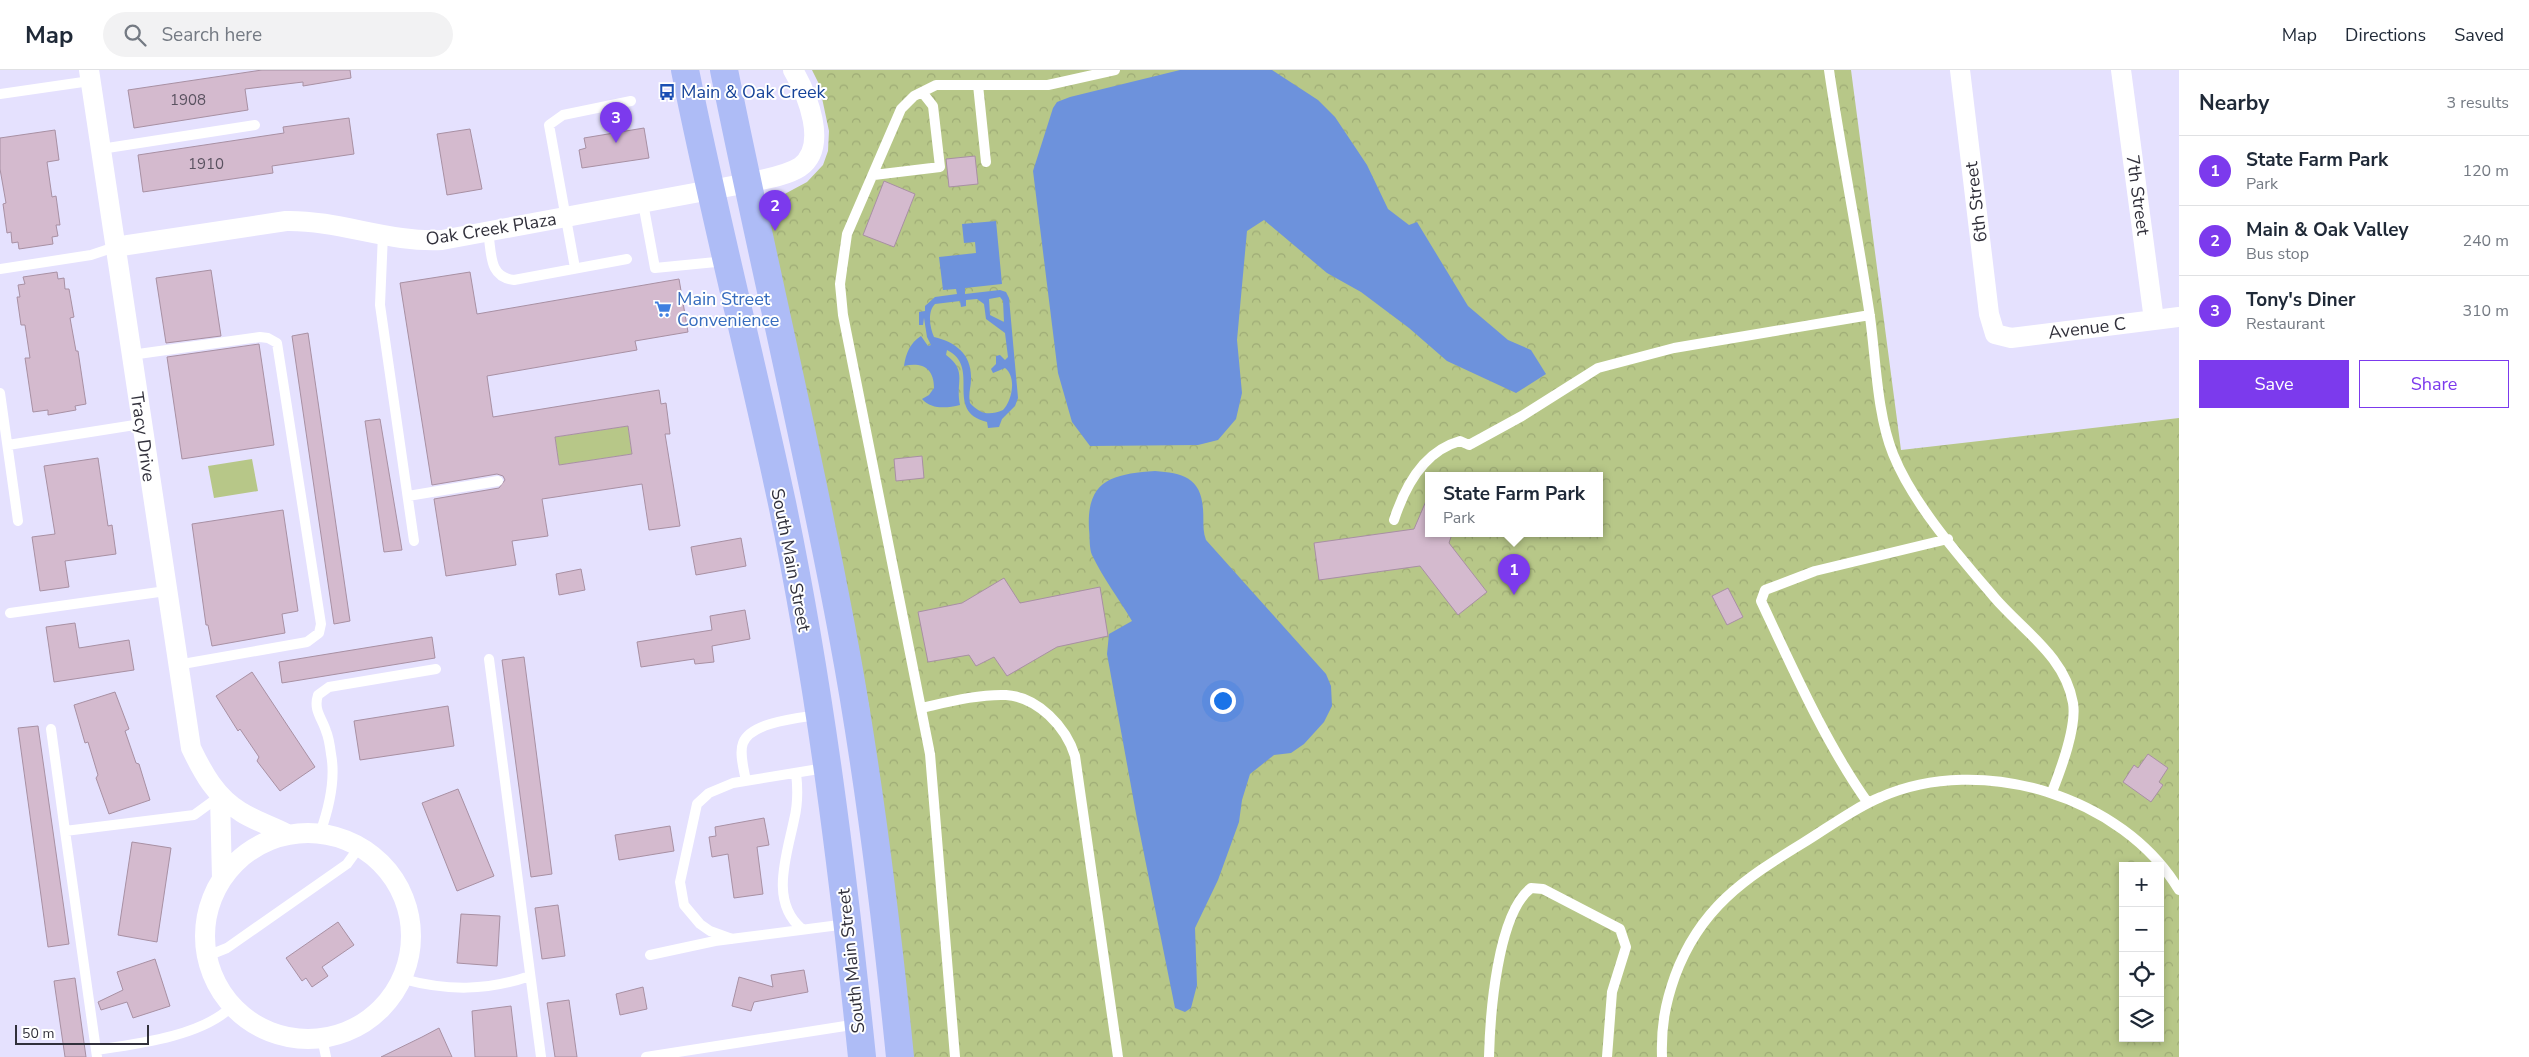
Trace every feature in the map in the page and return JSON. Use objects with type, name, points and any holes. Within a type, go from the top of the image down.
[{"type":"highway","name":"South Main Street","points":[[685,70],[782,504],[826,768],[848,923],[862,1057]]},
{"type":"highway","name":"South Main Street","points":[[724,70],[821,523],[854,705],[878,864],[900,1057]]},
{"type":"highway","points":[[818,713],[854,705]]},
{"type":"street","name":"Oak Creek Plaza","points":[[115,247],[286,221],[334,224],[402,239],[442,240],[748,184],[792,171],[800,167],[810,157],[814,136],[812,119],[799,80],[793,70]]},
{"type":"street","name":"6th Street","points":[[1960,70],[1989,314],[1994,334]]},
{"type":"street","name":"7th Street","points":[[2121,70],[2154,320]]},
{"type":"street","name":"Tracy Drive","points":[[89,76],[191,748],[202,771],[220,796],[242,813],[287,834]]},
{"type":"street","name":"Avenue C","points":[[1994,334],[2011,338],[2179,317]]},
{"type":"street","name":"Tracy Drive","points":[[220,796],[222,879]]},
{"type":"street","name":"Tracy Drive","points":[[320,833],[347,840],[360,846],[386,867],[404,896],[410,912],[412,938],[403,979],[394,994],[370,1018],[324,1047],[272,1032],[256,1025],[232,1006],[215,980],[207,956],[205,942],[207,916],[222,879],[234,863],[250,850],[267,841],[287,834],[320,833]]},
{"type":"lane","points":[[955,1057],[930,754],[843,315],[840,284],[847,234],[901,109],[914,96],[936,86],[1048,85],[1115,70]]},
{"type":"lane","points":[[1829,70],[1841,156],[1870,315],[1882,408],[1893,453],[1909,487],[1948,539],[1995,598],[2056,662],[2069,686],[2074,706],[2070,734],[2052,792]]},
{"type":"lane","points":[[0,94],[89,76]]},
{"type":"lane","points":[[978,85],[986,162]]},
{"type":"lane","points":[[874,175],[940,167],[932,106],[922,92]]},
{"type":"lane","points":[[574,268],[549,125],[563,115],[631,102]]},
{"type":"lane","points":[[101,149],[255,125]]},
{"type":"lane","points":[[643,203],[655,268],[727,261]]},
{"type":"lane","points":[[488,232],[495,270],[501,277],[514,280],[627,259]]},
{"type":"lane","points":[[382,234],[380,305],[414,541]]},
{"type":"lane","points":[[0,268],[91,255],[115,247]]},
{"type":"lane","points":[[1394,520],[1399,504],[1412,479],[1428,457],[1449,444],[1460,441],[1470,445],[1522,416],[1598,368],[1674,348],[1870,315]]},
{"type":"lane","points":[[131,355],[260,337],[268,338],[277,343],[321,624],[319,633],[307,642],[177,665]]},
{"type":"lane","points":[[0,393],[18,521]]},
{"type":"lane","points":[[8,445],[141,424]]},
{"type":"lane","points":[[408,496],[498,481]]},
{"type":"lane","points":[[1868,803],[1856,786],[1794,671],[1761,601],[1765,590],[1815,571],[1948,539]]},
{"type":"lane","points":[[10,613],[166,591]]},
{"type":"lane","points":[[489,659],[541,1057]]},
{"type":"lane","points":[[320,833],[332,780],[332,756],[327,732],[316,708],[318,695],[329,687],[436,669]]},
{"type":"lane","points":[[921,708],[983,696],[1012,697],[1035,706],[1050,716],[1070,739],[1075,756],[1118,1057]]},
{"type":"lane","points":[[746,781],[742,744],[747,736],[773,723],[818,713]]},
{"type":"lane","points":[[51,729],[96,1053],[196,1028],[216,1020],[232,1006]]},
{"type":"lane","points":[[732,938],[710,931],[690,914],[684,905],[680,882],[697,804],[701,798],[718,789],[746,781],[826,768]]},
{"type":"lane","points":[[796,773],[798,795],[785,855],[782,883],[785,902],[792,921],[802,929]]},
{"type":"lane","points":[[1662,1057],[1661,1033],[1666,1000],[1690,942],[1714,909],[1730,892],[1765,866],[1868,803],[1906,788],[1952,780],[1976,779],[2030,786],[2052,792],[2083,804],[2124,832],[2144,848],[2179,890]]},
{"type":"lane","points":[[65,831],[194,815],[220,796]]},
{"type":"lane","points":[[207,956],[226,948],[348,864],[360,846]]},
{"type":"lane","points":[[1489,1057],[1495,978],[1504,939],[1523,893],[1531,888],[1544,889],[1620,929],[1626,947],[1612,992],[1606,1057]]},
{"type":"lane","points":[[650,955],[732,938],[848,923]]},
{"type":"lane","points":[[403,979],[428,986],[479,989],[506,984],[530,976]]},
{"type":"lane","points":[[646,1057],[859,1024]]},
{"type":"green space","points":[[812,70],[1851,70],[1901,450],[2179,418],[2179,1057],[911,1057],[869,707],[858,645],[767,215],[779,197],[807,182],[823,165],[828,151],[829,131],[819,84]]},
{"type":"green space","points":[[628,426],[632,454],[559,465],[555,437]]},
{"type":"green space","points":[[252,459],[258,491],[214,498],[208,466]]},
{"type":"water","points":[[1180,70],[1272,70],[1318,100],[1335,117],[1367,165],[1388,209],[1409,225],[1417,222],[1468,306],[1508,340],[1531,350],[1546,374],[1516,393],[1447,361],[1409,328],[1361,292],[1327,273],[1264,220],[1247,231],[1237,340],[1242,393],[1236,419],[1218,440],[1198,445],[1090,446],[1072,422],[1058,373],[1033,171],[1053,108],[1057,102],[1070,97]]},
{"type":"water","points":[[996,221],[1002,284],[965,288],[965,294],[1000,290],[1006,292],[1009,298],[1018,398],[1015,406],[1002,419],[999,427],[988,428],[987,422],[974,416],[967,408],[964,399],[962,367],[957,358],[947,350],[946,355],[957,366],[959,372],[960,405],[935,407],[926,403],[922,399],[929,395],[934,388],[932,376],[926,368],[921,366],[904,366],[909,349],[917,339],[921,336],[928,346],[931,345],[927,337],[924,318],[923,325],[919,325],[919,312],[925,311],[925,306],[935,297],[957,294],[956,289],[943,290],[939,257],[976,253],[975,242],[964,243],[962,224]],"holes":[[[1000,297],[1003,301],[1004,322],[990,315],[989,299]],[[977,299],[984,304],[986,319],[1005,333],[1008,357],[1005,360],[1000,355],[996,356],[996,364],[991,369],[993,373],[1005,368],[1011,377],[1012,389],[1009,401],[1003,410],[993,413],[981,412],[970,403],[971,371],[966,356],[956,346],[934,337],[930,325],[931,311],[935,304],[960,301],[961,307],[966,306],[966,300]]]},
{"type":"water","points":[[1155,471],[1182,475],[1194,483],[1201,498],[1206,540],[1326,674],[1331,686],[1332,706],[1324,722],[1304,744],[1291,753],[1274,755],[1250,774],[1242,800],[1239,822],[1218,880],[1195,928],[1197,985],[1191,1008],[1185,1012],[1175,1008],[1137,819],[1107,654],[1109,634],[1132,621],[1092,555],[1089,529],[1089,512],[1092,499],[1098,489],[1115,477]]},
{"type":"building","points":[[262,70],[350,70],[351,78],[303,86],[303,82],[245,89],[248,110],[134,128],[128,90]]},
{"type":"building","points":[[349,118],[354,154],[272,166],[273,173],[143,192],[138,155],[284,133],[283,127]]},
{"type":"building","points":[[644,128],[649,158],[582,168],[579,150],[586,148],[584,138]]},
{"type":"building","points":[[470,129],[482,189],[447,195],[437,134]]},
{"type":"building","points":[[55,130],[59,160],[47,162],[52,197],[56,196],[60,225],[56,225],[58,236],[52,237],[53,244],[19,249],[18,242],[12,243],[11,232],[7,233],[3,204],[6,203],[0,169],[0,138]]},
{"type":"building","points":[[975,156],[978,184],[949,187],[946,159]]},
{"type":"building","points":[[884,181],[915,194],[894,247],[863,235]]},
{"type":"building","points":[[211,270],[221,336],[166,343],[156,278]]},
{"type":"building","points":[[57,272],[58,279],[64,278],[65,289],[69,289],[74,317],[70,318],[76,351],[78,351],[86,404],[75,406],[76,410],[48,415],[48,410],[33,412],[25,358],[30,358],[25,325],[21,325],[17,297],[20,297],[18,285],[25,284],[23,277]]},
{"type":"building","points":[[470,272],[477,314],[679,279],[688,332],[635,341],[637,350],[487,376],[493,417],[659,390],[661,404],[666,403],[670,434],[665,434],[680,526],[649,530],[642,484],[542,499],[548,536],[512,541],[516,565],[446,576],[434,499],[499,488],[505,480],[503,476],[497,474],[432,485],[400,283]],"holes":[[[628,426],[632,454],[559,465],[555,437]]]},
{"type":"building","points":[[308,333],[350,621],[334,624],[292,336]]},
{"type":"building","points":[[259,344],[274,445],[182,459],[167,357]]},
{"type":"building","points":[[380,419],[402,550],[384,552],[365,421]]},
{"type":"building","points":[[922,456],[924,478],[896,481],[894,459]]},
{"type":"building","points":[[98,458],[108,526],[112,525],[116,554],[65,561],[69,587],[40,591],[32,537],[55,534],[44,466]]},
{"type":"building","points":[[1425,503],[1425,537],[1451,537],[1449,543],[1487,592],[1458,615],[1420,566],[1319,580],[1314,543],[1414,529]]},
{"type":"building","points":[[283,510],[298,611],[282,614],[285,633],[212,646],[208,625],[206,625],[192,524]]},
{"type":"building","points":[[741,538],[746,566],[696,575],[691,547]]},
{"type":"building","points":[[581,569],[585,590],[559,595],[556,574]]},
{"type":"building","points":[[1004,578],[1020,603],[1100,587],[1108,636],[1057,647],[1007,676],[994,657],[976,666],[969,655],[928,662],[918,612],[962,603]]},
{"type":"building","points":[[1728,588],[1743,617],[1727,625],[1712,596]]},
{"type":"building","points":[[745,610],[750,639],[712,646],[714,662],[695,664],[694,659],[641,667],[637,642],[712,630],[710,616]]},
{"type":"building","points":[[75,623],[79,648],[129,640],[134,670],[54,682],[46,627]]},
{"type":"building","points":[[432,637],[435,658],[282,683],[279,662]]},
{"type":"building","points":[[524,657],[552,874],[531,877],[502,660]]},
{"type":"building","points":[[252,672],[315,767],[280,791],[257,761],[259,757],[240,729],[238,731],[216,696]]},
{"type":"building","points":[[115,692],[129,729],[125,731],[136,763],[139,764],[150,800],[109,814],[96,778],[98,775],[88,742],[85,743],[74,705]]},
{"type":"building","points":[[448,706],[454,746],[360,760],[354,721]]},
{"type":"building","points":[[38,726],[69,944],[48,947],[18,728]]},
{"type":"building","points":[[2148,754],[2168,768],[2159,782],[2163,785],[2151,802],[2123,782],[2134,765],[2138,768]]},
{"type":"building","points":[[458,789],[494,876],[457,891],[422,803]]},
{"type":"building","points":[[764,818],[769,845],[757,847],[763,894],[734,898],[728,854],[712,857],[709,837],[716,836],[715,827]]},
{"type":"building","points":[[670,826],[674,851],[619,860],[615,835]]},
{"type":"building","points":[[132,842],[171,848],[157,942],[118,935]]},
{"type":"building","points":[[558,905],[565,956],[542,959],[535,908]]},
{"type":"building","points":[[461,914],[500,916],[497,966],[457,963]]},
{"type":"building","points":[[338,922],[354,945],[322,967],[328,976],[312,987],[306,978],[302,981],[286,958]]},
{"type":"building","points":[[155,959],[170,1006],[133,1018],[127,1002],[101,1010],[98,1002],[123,990],[117,972]]},
{"type":"building","points":[[804,970],[808,992],[754,1002],[751,1011],[732,1006],[739,977],[773,987],[771,975]]},
{"type":"building","points":[[75,978],[86,1057],[65,1057],[54,981]]},
{"type":"building","points":[[643,987],[647,1009],[620,1015],[616,994]]},
{"type":"building","points":[[569,1000],[577,1057],[555,1057],[547,1003]]},
{"type":"building","points":[[511,1006],[517,1057],[475,1057],[472,1011]]},
{"type":"building","points":[[439,1028],[452,1057],[381,1057],[422,1037]]},
{"type":"place","name":"Main & Oak Creek","points":[[667,92]]},
{"type":"place","name":"Tony's Diner","points":[[616,143]]},
{"type":"place","name":"Main & Oak Valley","points":[[775,231]]},
{"type":"place","name":"Main Street Convenience","points":[[663,309]]},
{"type":"place","name":"State Farm Park","points":[[1514,595]]}]
